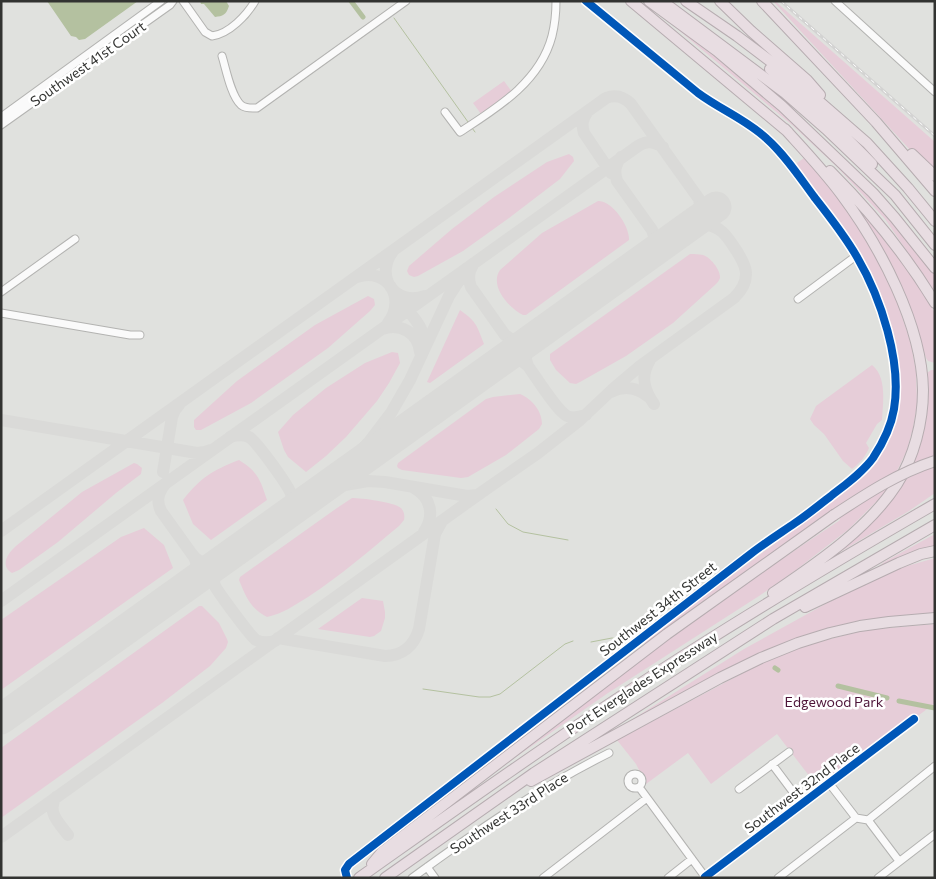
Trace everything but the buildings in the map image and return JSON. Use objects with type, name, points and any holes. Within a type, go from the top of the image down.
[{"type":"highway","points":[[631,1],[784,129],[831,172],[866,209],[906,259],[935,303]]},
{"type":"highway","points":[[649,1],[717,52],[794,118],[873,193],[935,268]]},
{"type":"highway","points":[[662,1],[785,93],[826,129],[895,195],[935,245]]},
{"type":"highway","points":[[686,1],[790,76],[868,143],[935,222]]},
{"type":"highway","points":[[693,1],[749,39],[851,120],[935,212]]},
{"type":"highway","points":[[720,1],[807,80],[821,96]]},
{"type":"highway","points":[[762,1],[876,122],[935,191]]},
{"type":"highway","points":[[708,16],[721,31],[762,62],[854,145],[935,234]]},
{"type":"highway","points":[[732,53],[813,126],[888,199],[935,254]]},
{"type":"highway","points":[[876,122],[935,176]]},
{"type":"highway","points":[[724,630],[751,606],[794,579],[838,546],[878,509],[896,485],[906,465],[917,436],[921,414],[923,391],[919,358],[907,315],[889,272],[867,232],[846,200],[784,129]]},
{"type":"highway","points":[[361,876],[382,852],[667,634],[834,516],[889,480],[935,461]]},
{"type":"highway","name":"Port Everglades Expressway","points":[[361,876],[627,692],[724,630],[935,504]]},
{"type":"highway","name":"Port Everglades Expressway","points":[[385,878],[505,792],[773,619],[935,526]]},
{"type":"highway","points":[[773,619],[788,615],[920,554],[935,551]]},
{"type":"highway","points":[[505,792],[535,780],[704,687],[761,658],[814,638],[860,626],[935,618]]},
{"type":"street","name":"Southwest 41st Court","points":[[1,118],[161,1]]},
{"type":"street","name":"Southwest 41st Court","points":[[1,125],[143,25],[173,1]]},
{"type":"street","points":[[183,1],[205,32],[212,36],[222,34],[239,21],[246,15],[255,1]]},
{"type":"street","points":[[222,56],[233,92],[242,105],[248,108],[257,108],[406,1]]},
{"type":"street","points":[[445,112],[460,132],[512,96],[524,85],[544,56],[551,40],[556,15],[556,1]]},
{"type":"street","name":"Southwest 34th Street","points":[[347,878],[345,870],[353,861],[748,556],[859,474],[880,445],[893,414],[895,384],[893,358],[875,293],[856,256],[839,230],[789,162],[769,140],[742,120],[698,93],[586,1]]},
{"type":"street","points":[[835,1],[933,87]]},
{"type":"street","points":[[1,292],[75,239]]},
{"type":"street","points":[[798,299],[856,256]]},
{"type":"street","points":[[1,313],[130,335],[140,335]]},
{"type":"street","name":"Southwest 32nd Place","points":[[705,877],[914,719]]},
{"type":"street","points":[[739,789],[789,752]]},
{"type":"street","name":"Southwest 33rd Place","points":[[412,878],[463,841],[545,788],[609,753]]},
{"type":"street","points":[[772,764],[802,804]]},
{"type":"street","points":[[868,820],[934,766]]},
{"type":"street","points":[[829,783],[856,818],[868,820],[899,861]]},
{"type":"street","points":[[639,787],[705,877]]},
{"type":"street","points":[[543,878],[647,798]]},
{"type":"street","points":[[778,878],[856,818]]},
{"type":"street","points":[[878,878],[935,834]]},
{"type":"street","points":[[668,878],[692,859]]},
{"type":"street","points":[[427,867],[435,878]]},
{"type":"green space","points":[[773,1],[935,142],[935,177]]},
{"type":"green space","points":[[663,17],[697,39],[852,173],[935,269],[935,295],[885,219],[837,167],[792,125]]},
{"type":"green space","points":[[504,81],[512,92],[481,114],[473,103]]},
{"type":"green space","points":[[569,154],[573,157],[574,161],[560,179],[509,218],[463,251],[418,276],[409,275],[407,271],[409,266],[452,229],[494,197],[547,162]]},
{"type":"green space","points":[[804,158],[811,161],[842,200],[866,238],[892,286],[911,344],[916,372],[917,404],[907,450],[899,467],[884,494],[849,529],[796,570],[759,596],[608,693],[506,764],[505,762],[612,680],[727,596],[840,520],[835,509],[644,643],[790,532],[865,472],[879,454],[898,392],[879,296],[862,257],[799,172],[797,163]]},
{"type":"green space","points":[[842,186],[909,270],[935,313],[935,363],[928,361],[926,358],[906,298],[891,264],[874,234]]},
{"type":"green space","points":[[598,201],[609,205],[620,216],[627,228],[629,240],[526,315],[518,312],[502,296],[499,289],[497,276],[500,270],[542,233]]},
{"type":"green space","points":[[690,254],[703,255],[709,258],[717,268],[720,278],[715,285],[673,323],[626,356],[576,384],[570,383],[556,370],[550,360],[550,354]]},
{"type":"green space","points":[[368,296],[374,299],[375,305],[328,348],[251,403],[201,430],[196,430],[194,420],[237,381],[315,325]]},
{"type":"green space","points":[[460,310],[476,325],[484,344],[430,383],[427,382]]},
{"type":"green space","points":[[392,352],[398,353],[400,363],[377,401],[346,437],[306,472],[288,457],[278,432],[293,415],[326,388],[365,363]]},
{"type":"green space","points":[[872,365],[877,370],[882,383],[882,420],[877,424],[866,443],[869,448],[866,454],[852,469],[843,461],[824,434],[810,419],[816,406]]},
{"type":"green space","points":[[935,370],[935,493],[909,511],[835,555],[911,463],[921,441],[927,401],[927,373]]},
{"type":"green space","points":[[520,394],[536,406],[542,419],[542,424],[539,429],[506,455],[468,477],[461,478],[398,468],[398,463],[486,399]]},
{"type":"green space","points":[[239,460],[258,477],[267,500],[211,540],[193,524],[183,500],[195,486],[208,476],[222,467]]},
{"type":"green space","points":[[134,463],[142,468],[141,474],[58,542],[19,570],[12,573],[8,570],[6,560],[16,546],[82,492]]},
{"type":"green space","points":[[352,498],[397,506],[403,511],[404,520],[343,572],[298,603],[273,616],[267,617],[256,610],[246,597],[239,580],[240,577]]},
{"type":"green space","points":[[144,528],[164,545],[173,568],[1,690],[1,620],[121,537]]},
{"type":"green space","points":[[935,534],[935,547],[879,567],[884,562]]},
{"type":"green space","points":[[935,558],[935,613],[904,615],[818,631],[745,660],[628,722],[744,649],[829,602],[900,568]]},
{"type":"green space","points":[[362,598],[383,601],[385,618],[381,631],[374,636],[318,629]]},
{"type":"green space","points":[[199,606],[202,606],[219,623],[228,642],[226,648],[210,666],[162,703],[1,818],[1,748]]},
{"type":"green space","name":"Edgewood Park","points":[[935,624],[935,703],[820,790],[777,734],[711,784],[688,753],[646,784],[636,764],[617,740],[760,664],[807,645],[865,630]]},
{"type":"shaded area","points":[[47,1],[138,1],[85,39],[79,40],[71,36]]},
{"type":"shaded area","points":[[200,1],[226,1],[229,6],[224,14],[215,17]]},
{"type":"waterway","points":[[351,1],[363,17]]},
{"type":"waterway","points":[[394,18],[468,122]]},
{"type":"waterway","points":[[472,128],[475,132]]},
{"type":"waterway","points":[[496,509],[508,524],[523,532],[568,540]]},
{"type":"waterway","points":[[591,642],[612,638],[624,641]]},
{"type":"waterway","points":[[423,689],[479,697],[490,697],[500,694],[565,644],[573,641]]},
{"type":"waterway","points":[[838,686],[887,698]]},
{"type":"waterway","points":[[899,701],[935,708]]},
{"type":"taxiway","points":[[1,531],[606,98],[620,97],[631,104],[699,199],[700,208],[698,215],[687,227]]},
{"type":"taxiway","points":[[588,111],[583,121],[584,133],[611,173]]},
{"type":"taxiway","points":[[1,601],[638,146],[650,142],[663,147]]},
{"type":"taxiway","points":[[621,157],[617,163],[617,181],[652,230],[654,238],[653,245],[645,257]]},
{"type":"taxiway","points":[[1,837],[538,453],[580,420],[640,366],[734,298],[744,284],[746,271],[741,258],[725,235],[708,225],[700,225],[679,233]]},
{"type":"taxiway","points":[[393,251],[386,270],[387,279],[391,287],[405,297],[425,296]]},
{"type":"taxiway","points":[[473,265],[469,276],[471,287],[505,335],[511,339],[522,341],[539,333]]},
{"type":"taxiway","points":[[357,277],[377,276],[391,287],[395,304],[388,323]]},
{"type":"taxiway","points":[[330,483],[369,442],[391,413],[410,380],[449,296],[462,276]]},
{"type":"taxiway","points":[[403,304],[421,330],[424,348]]},
{"type":"taxiway","points":[[382,329],[395,327],[412,334],[419,345],[420,352]]},
{"type":"taxiway","points":[[536,337],[526,350],[528,366],[552,401],[563,413],[572,417],[586,415]]},
{"type":"taxiway","points":[[498,363],[517,359],[528,366]]},
{"type":"taxiway","points":[[650,360],[645,372],[644,383],[654,404]]},
{"type":"taxiway","points":[[611,392],[631,388],[649,397]]},
{"type":"taxiway","points":[[163,472],[172,417],[179,405]]},
{"type":"taxiway","points":[[1,420],[197,453],[211,450]]},
{"type":"taxiway","points":[[230,437],[239,435],[249,437],[273,465],[292,497],[286,515]]},
{"type":"taxiway","points":[[315,494],[339,486],[368,481],[385,482],[467,496],[478,495]]},
{"type":"taxiway","points":[[165,484],[158,497],[161,511],[194,557],[206,563],[219,563]]},
{"type":"taxiway","points":[[414,488],[424,496],[430,507],[429,520],[424,532]]},
{"type":"taxiway","points":[[278,638],[385,656],[402,652],[411,645],[419,629],[435,534],[441,523]]},
{"type":"taxiway","points":[[191,583],[196,569],[193,555]]},
{"type":"taxiway","points":[[219,563],[214,580],[217,590],[256,640],[261,642],[275,641]]},
{"type":"taxiway","points":[[56,797],[53,802],[53,813],[68,835]]},
{"type":"runway","points":[[1,719],[716,207]]},
{"type":"railway","points":[[781,1],[935,136]]},
{"type":"cycle path","points":[[347,878],[345,870],[349,864],[754,552],[804,517],[854,478],[864,469],[877,452],[893,416],[896,391],[895,371],[888,331],[866,273],[837,227],[787,160],[767,139],[751,126],[698,93],[586,1]]},
{"type":"cycle path","points":[[705,877],[914,719]]}]
